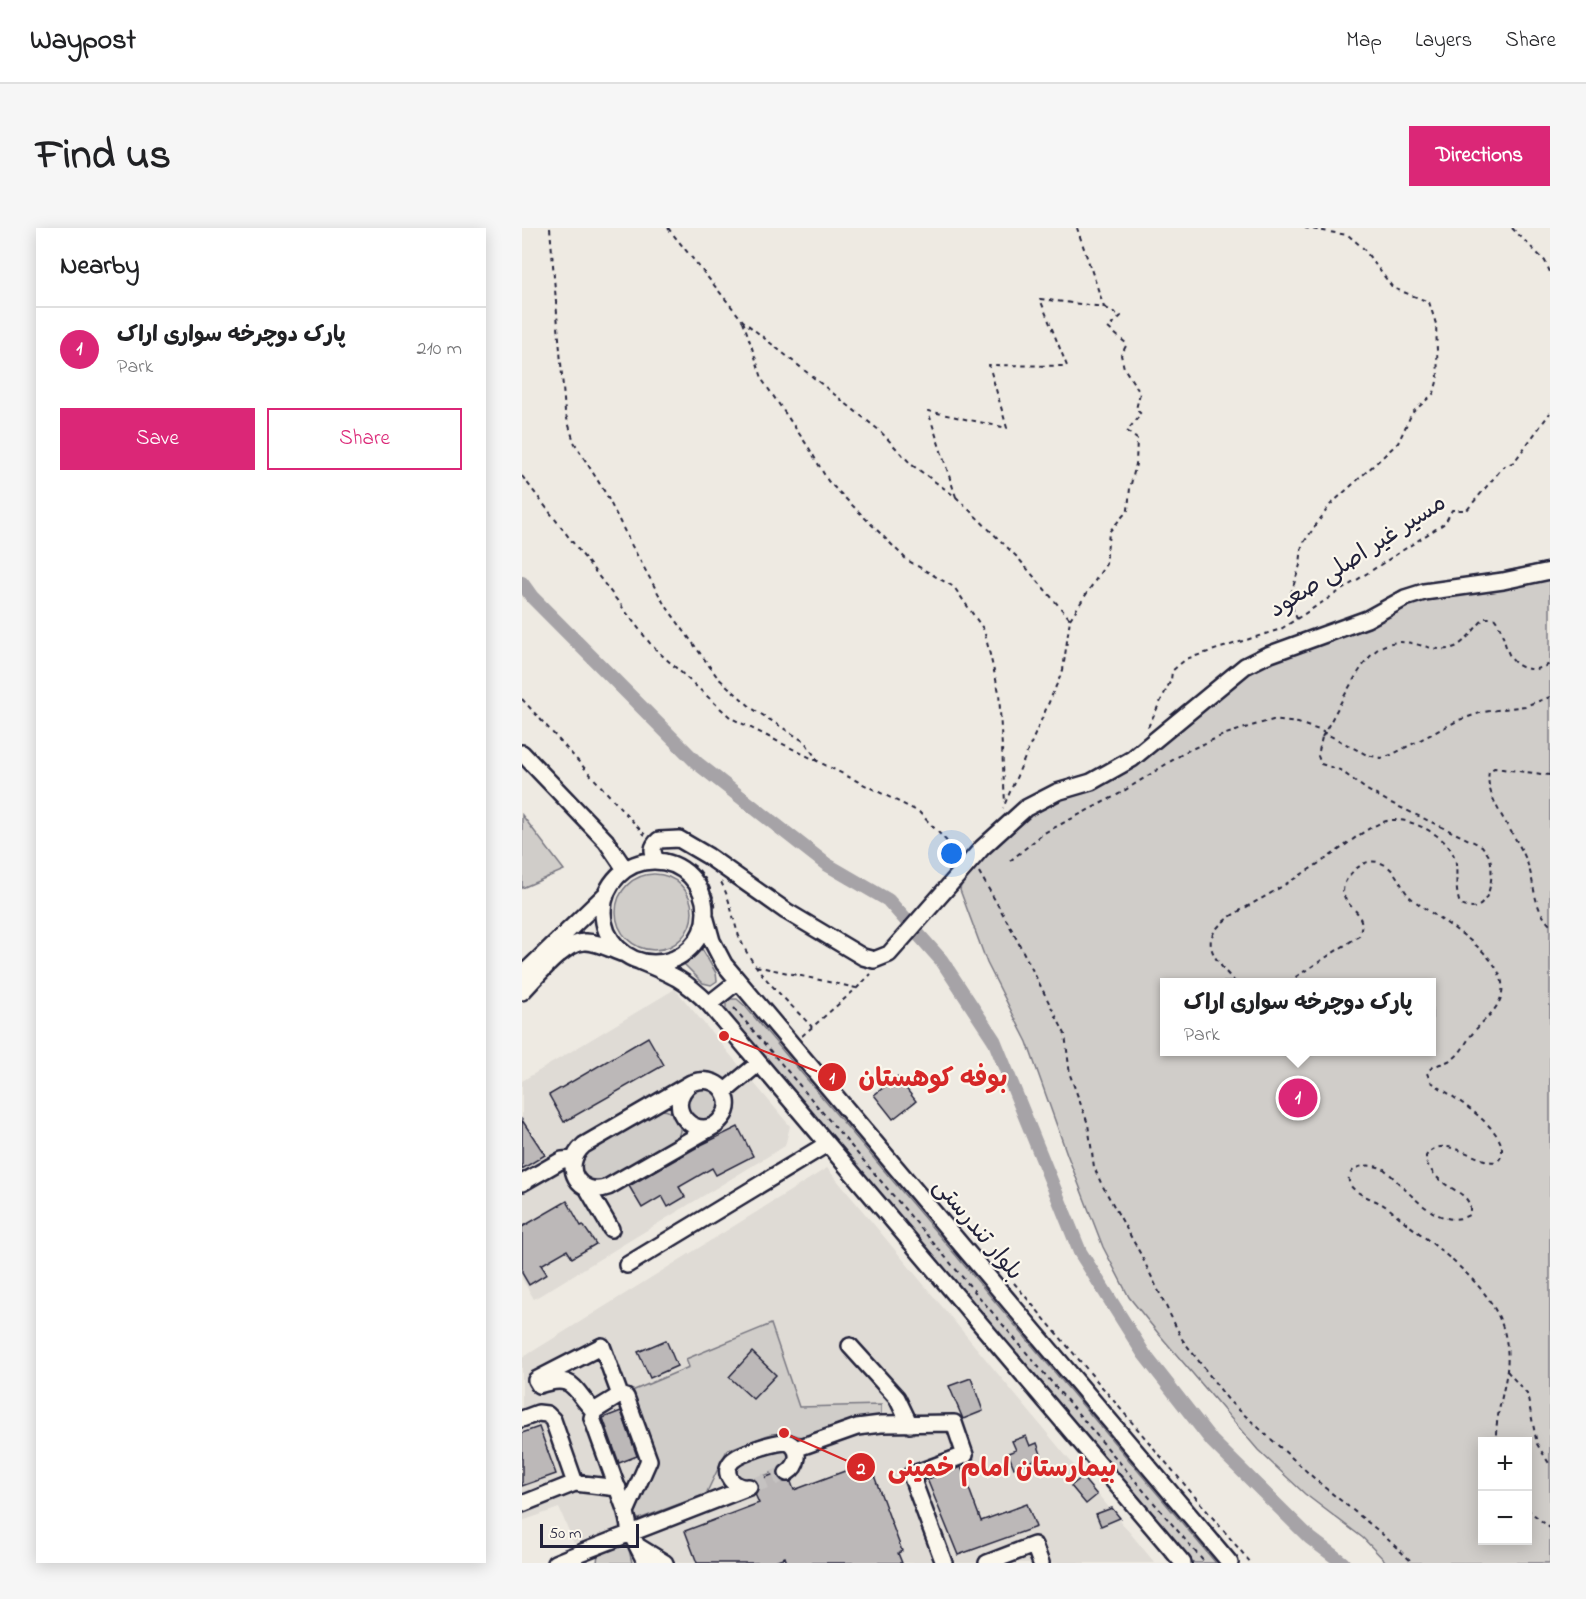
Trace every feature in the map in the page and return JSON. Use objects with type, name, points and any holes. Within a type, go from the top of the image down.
[{"type":"street","points":[[656,860],[652,851],[659,840],[679,839],[735,873],[786,910],[863,957],[874,960],[889,954],[970,860],[1026,808],[1057,792],[1091,782],[1132,759],[1245,666],[1265,656],[1367,619],[1405,598],[1424,592],[1503,581],[1550,571]]},
{"type":"street","points":[[522,753],[606,842],[625,869]]},
{"type":"street","points":[[522,992],[605,895],[613,880],[625,869],[640,862],[656,860],[673,864],[687,872],[697,885],[710,912],[693,944],[682,954],[654,963],[639,961]]},
{"type":"street","points":[[605,895],[602,911],[605,927],[612,942],[624,954]]},
{"type":"street","name":"بلوار تندرستی","points":[[710,912],[712,941],[724,964],[1230,1563]]},
{"type":"street","points":[[522,975],[560,945],[592,942],[676,976],[694,988],[722,1018],[1183,1563]]},
{"type":"street","points":[[710,1004],[738,981]]},
{"type":"street","points":[[724,1092],[759,1063]]},
{"type":"street","points":[[587,1188],[594,1190],[608,1187],[716,1125],[722,1120],[727,1107],[724,1092],[713,1082],[698,1080],[579,1150],[574,1160],[573,1171],[576,1178],[587,1188],[611,1229]]},
{"type":"street","points":[[691,1083],[681,1094],[682,1116],[694,1126],[701,1128],[716,1125]]},
{"type":"street","points":[[627,1265],[827,1144]]},
{"type":"street","points":[[522,1183],[562,1160],[574,1160]]},
{"type":"street","points":[[594,1411],[574,1386],[565,1380],[553,1380],[539,1385],[536,1380],[602,1346],[620,1395]]},
{"type":"street","points":[[850,1346],[897,1398],[909,1425]]},
{"type":"street","points":[[620,1395],[594,1411],[592,1418],[618,1488],[630,1532],[646,1563]]},
{"type":"street","points":[[620,1395],[626,1397],[649,1460],[626,1512]]},
{"type":"street","points":[[522,1419],[538,1413],[547,1414],[553,1420],[575,1484]]},
{"type":"street","points":[[795,1449],[857,1427],[881,1424],[954,1423],[965,1455],[911,1475],[944,1563]]},
{"type":"street","points":[[714,1501],[728,1474],[729,1467],[738,1457],[777,1442],[790,1444],[798,1455],[797,1463],[787,1473]]},
{"type":"street","points":[[555,1563],[574,1559],[630,1532],[751,1487],[736,1486],[728,1474]]},
{"type":"street","points":[[522,1504],[575,1484],[618,1488]]},
{"type":"street","points":[[987,1563],[1034,1545],[1041,1563]]},
{"type":"street","points":[[639,1547],[665,1563]]},
{"type":"path","points":[[550,228],[566,412],[574,442],[606,494],[663,602],[718,678],[753,709],[805,742],[818,761]]},
{"type":"path","points":[[668,228],[743,321],[880,431],[912,465],[956,497],[1018,558],[1070,619]]},
{"type":"path","points":[[1077,228],[1104,307]]},
{"type":"path","points":[[1297,619],[1289,600],[1300,565],[1302,545],[1330,505],[1398,443],[1412,413],[1434,393],[1438,378],[1436,324],[1429,302],[1393,288],[1363,248],[1348,235],[1305,228]]},
{"type":"path","points":[[1512,228],[1545,261],[1550,272]]},
{"type":"path","points":[[956,497],[928,411],[1007,429],[989,364],[1067,366],[1040,299],[1104,307],[1121,316],[1108,328],[1127,344],[1121,355],[1124,368],[1140,393],[1136,409],[1141,414],[1127,432],[1137,439],[1136,464],[1128,510],[1109,532],[1106,564],[1070,619],[1063,670],[1001,813]]},
{"type":"path","points":[[743,321],[763,381],[828,481],[907,560],[954,586],[984,630],[999,693],[1005,805]]},
{"type":"path","name":"مسیر غیر اصلی صعود","points":[[1147,729],[1172,680],[1172,671],[1186,658],[1281,629],[1445,523],[1452,510],[1467,510],[1503,467],[1514,462],[1550,413]]},
{"type":"path","points":[[522,476],[652,646],[731,718],[919,812],[956,850],[970,860],[1012,930],[1065,1034],[1070,1075],[1088,1124],[1094,1167],[1140,1253],[1182,1340],[1229,1401],[1413,1563]]},
{"type":"path","points":[[1232,978],[1220,964],[1213,951],[1211,940],[1226,919],[1276,891],[1361,834],[1383,822],[1394,819],[1410,822],[1436,835],[1452,851],[1457,860],[1456,894],[1460,904],[1467,909],[1477,908],[1485,901],[1492,870],[1489,856],[1482,846],[1375,794],[1340,770],[1321,764],[1318,756],[1322,737],[1354,679],[1376,650],[1389,643],[1402,641],[1453,648],[1485,618],[1494,618],[1500,624],[1509,656],[1517,665],[1529,669],[1541,669],[1550,664]]},
{"type":"path","points":[[1010,861],[1044,833],[1119,794],[1187,751],[1236,731],[1273,720],[1298,723],[1381,758],[1459,720],[1484,712],[1525,706],[1550,697]]},
{"type":"path","points":[[522,699],[654,845]]},
{"type":"path","points":[[1550,775],[1494,768],[1489,772],[1488,778],[1494,798],[1528,862],[1534,897],[1550,925]]},
{"type":"path","points":[[1294,978],[1359,936],[1361,919],[1347,902],[1343,894],[1343,885],[1356,868],[1367,862],[1377,862],[1388,866],[1409,896],[1460,931],[1488,956],[1500,975],[1503,986],[1501,997],[1494,1010],[1472,1034],[1461,1052],[1452,1060],[1431,1067],[1427,1073],[1430,1081],[1481,1118],[1494,1133],[1502,1149],[1498,1160],[1492,1162],[1486,1162],[1462,1150],[1443,1147],[1435,1148],[1426,1156],[1425,1162],[1439,1180],[1468,1200],[1472,1208],[1469,1215],[1461,1220],[1442,1218],[1431,1212],[1391,1175],[1377,1166],[1366,1165],[1357,1168],[1350,1173],[1348,1180],[1350,1186],[1383,1204],[1436,1246],[1470,1277],[1494,1307],[1508,1340],[1507,1371],[1496,1424],[1496,1437]]},
{"type":"path","points":[[690,863],[698,868],[712,890],[710,912]]},
{"type":"path","points":[[719,878],[729,899],[739,937],[756,966],[812,1027],[873,971]]},
{"type":"path","points":[[756,966],[857,988]]},
{"type":"path","points":[[722,1018],[734,1008],[1205,1563]]},
{"type":"path","points":[[1012,1281],[1251,1563]]},
{"type":"path","points":[[1507,1371],[1527,1394],[1537,1444],[1550,1465]]},
{"type":"path","points":[[1532,1513],[1550,1528]]},
{"type":"shaded area","points":[[1550,562],[1550,1563],[1387,1563],[1363,1538],[1305,1494],[1258,1450],[1129,1297],[1103,1247],[1027,1042],[987,963],[960,890],[969,849],[1021,801],[1054,784],[1088,774],[1127,752],[1240,659],[1262,648],[1364,611],[1401,590],[1422,584]]},
{"type":"shaded area","points":[[522,815],[564,870],[522,888]]},
{"type":"shaded area","points":[[654,874],[669,877],[681,885],[689,897],[692,912],[689,927],[681,939],[669,947],[654,950],[639,947],[627,939],[619,927],[616,912],[619,897],[627,885],[639,877]]},
{"type":"shaded area","points":[[702,949],[716,973],[717,981],[711,985],[703,983],[684,964]]},
{"type":"shaded area","points":[[675,989],[790,1126],[785,1146],[534,1299],[522,1279],[522,1081]]},
{"type":"shaded area","points":[[737,999],[745,1006],[1216,1563],[1194,1563],[726,1011],[726,1002]]},
{"type":"shaded area","points":[[703,1087],[715,1092],[720,1104],[715,1116],[703,1121],[691,1116],[686,1104],[691,1092]]},
{"type":"shaded area","points":[[659,1110],[670,1112],[678,1119],[680,1129],[676,1140],[606,1181],[595,1184],[581,1175],[580,1159],[583,1154]]},
{"type":"shaded area","points":[[827,1168],[1155,1563],[597,1563],[598,1553],[592,1537],[574,1543],[559,1508],[522,1521],[522,1358]]},
{"type":"shaded area","points":[[771,1324],[799,1407],[881,1405],[881,1417],[848,1421],[802,1437],[787,1433],[771,1434],[727,1450],[706,1494],[639,1519],[633,1515],[657,1458],[632,1391],[689,1367],[686,1359]]},
{"type":"shaded area","points":[[778,1449],[789,1453],[790,1461],[786,1465],[760,1477],[740,1480],[735,1471],[741,1464]]},
{"type":"shaded area","points":[[623,1544],[628,1545],[632,1563],[597,1563],[598,1553]]},
{"type":"building","points":[[648,1037],[664,1065],[564,1122],[549,1095]]},
{"type":"building","points":[[897,1077],[916,1101],[893,1119],[874,1095]]},
{"type":"building","points":[[522,1120],[545,1155],[522,1169]]},
{"type":"building","points":[[738,1127],[753,1156],[716,1175],[712,1168],[679,1187],[685,1197],[668,1207],[662,1196],[642,1208],[629,1186]]},
{"type":"building","points":[[567,1201],[581,1226],[583,1225],[596,1244],[572,1258],[567,1250],[541,1265],[547,1274],[529,1285],[522,1273],[522,1227]]},
{"type":"building","points":[[666,1340],[677,1366],[650,1378],[638,1352]]},
{"type":"building","points":[[752,1352],[776,1375],[753,1399],[729,1377]]},
{"type":"building","points":[[971,1378],[983,1411],[963,1419],[949,1386]]},
{"type":"building","points":[[621,1411],[637,1456],[619,1463],[603,1418]]},
{"type":"building","points":[[539,1427],[556,1474],[522,1486],[522,1433]]},
{"type":"building","points":[[1026,1436],[1030,1446],[1037,1443],[1042,1457],[1014,1468],[1008,1453],[1016,1450],[1012,1441]]},
{"type":"building","points":[[869,1462],[902,1551],[898,1553],[902,1563],[787,1563],[785,1557],[770,1563],[697,1563],[685,1531],[759,1503],[755,1494],[759,1488],[756,1481],[777,1473],[783,1482],[791,1482],[794,1490]]},
{"type":"building","points":[[961,1467],[981,1521],[1027,1504],[1036,1527],[958,1555],[927,1479]]},
{"type":"building","points":[[1082,1477],[1097,1495],[1086,1504],[1071,1486]]},
{"type":"building","points":[[1112,1508],[1120,1518],[1101,1526],[1096,1514]]},
{"type":"waterway","points":[[522,583],[532,597],[697,763],[826,864],[888,900],[942,961],[994,1040],[1080,1252],[1144,1354],[1212,1441],[1310,1538],[1343,1563]]},
{"type":"tunnel","points":[[752,1486],[787,1473]]},
{"type":"place","name":"بوفه کوهستان","points":[[724,1036]]},
{"type":"place","name":"پارک دوچرخه سواری اراک","points":[[1298,1098]]},
{"type":"place","name":"بیمارستان امام خمینی","points":[[784,1433]]}]
